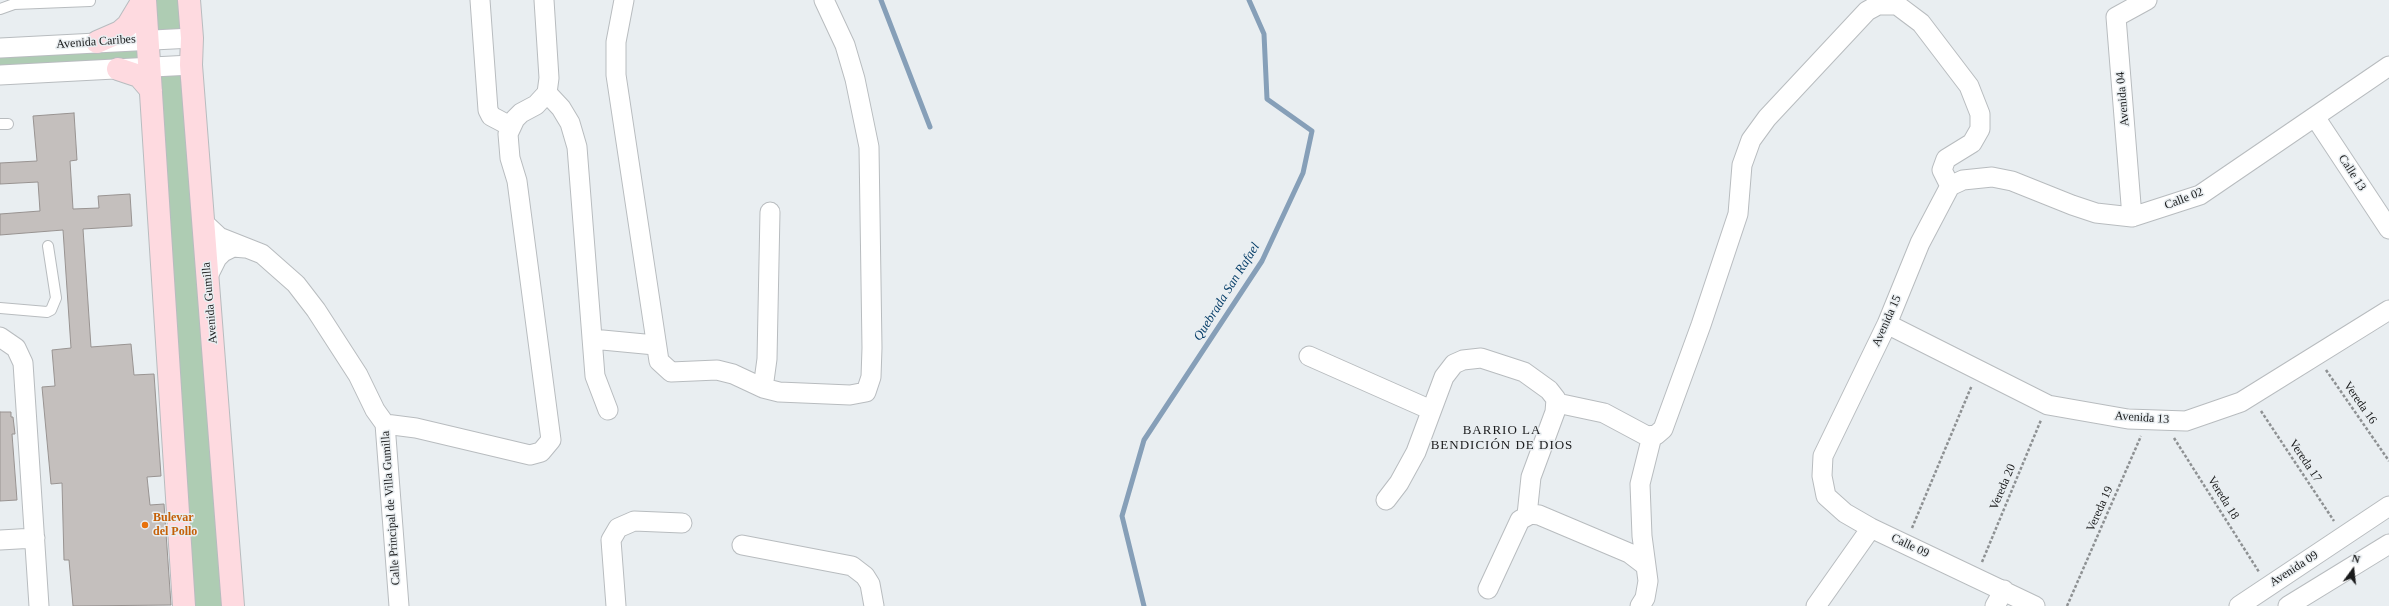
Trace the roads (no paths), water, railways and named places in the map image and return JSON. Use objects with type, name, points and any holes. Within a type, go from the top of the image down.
[{"type":"main road","points":[[144,0],[184,606]]},
{"type":"main road","points":[[97,42],[120,32],[128,25],[144,0]]},
{"type":"main road","name":"Avenida Gumilla","points":[[189,0],[192,38],[191,65],[233,606]]},
{"type":"main road","points":[[118,69],[139,76],[151,90]]},
{"type":"street","points":[[480,0],[488,110],[491,116],[510,126]]},
{"type":"street","points":[[385,424],[416,428],[530,455],[541,452],[551,440],[517,181],[510,158],[508,134],[510,126],[521,113],[536,105],[547,93],[549,78],[544,0]]},
{"type":"street","points":[[624,0],[616,42],[616,75],[655,345],[659,361],[667,370],[676,372],[706,369],[717,370],[733,374],[763,388],[800,394],[850,396],[866,392],[870,382],[872,348],[868,147],[855,79],[845,46],[824,0]]},
{"type":"street","name":"Avenida 04","points":[[2132,217],[2116,17],[2147,0]]},
{"type":"street","points":[[1557,404],[1604,413],[1641,434],[1652,436],[1660,433],[1666,424],[1738,214],[1742,165],[1751,140],[1767,118],[1868,11],[1878,5],[1897,5],[1921,23],[1969,86],[1980,114],[1980,129],[1972,143],[1946,159],[1942,170],[1950,186]]},
{"type":"street","name":"Avenida Caribes","points":[[0,48],[147,38],[192,38]]},
{"type":"street","points":[[0,75],[191,65]]},
{"type":"street","name":"Calle 02","points":[[1950,186],[1963,180],[1992,176],[2038,190],[2072,205],[2096,213],[2132,217],[2200,195],[2389,66]]},
{"type":"street","points":[[547,93],[570,123],[577,147],[595,376],[608,410]]},
{"type":"street","name":"Calle 13","points":[[2315,117],[2389,229]]},
{"type":"street","name":"Avenida 15","points":[[1823,456],[1887,324],[1920,243],[1950,186]]},
{"type":"street","points":[[763,388],[767,359],[770,212]]},
{"type":"street","name":"Calle Principal de Villa Gumilla","points":[[203,222],[219,237],[262,254],[296,284],[316,310],[358,375],[375,410],[385,424],[399,606]]},
{"type":"street","name":"Calle Principal de Villa Gumilla","points":[[208,276],[217,258],[223,252],[233,247],[245,248]]},
{"type":"street","name":"Avenida 13","points":[[1887,324],[2048,405],[2128,419],[2186,420],[2241,402],[2389,310]]},
{"type":"street","points":[[5,339],[20,354],[23,363],[39,606]]},
{"type":"street","points":[[592,339],[655,345]]},
{"type":"street","points":[[1309,356],[1431,410]]},
{"type":"street","points":[[1386,500],[1410,465],[1422,439],[1440,384],[1448,370],[1454,364],[1473,358],[1489,359],[1524,372],[1549,390],[1557,404],[1532,477],[1527,515]]},
{"type":"street","points":[[1640,606],[1647,590],[1646,566],[1642,536],[1640,484],[1652,436]]},
{"type":"street","name":"Calle 09","points":[[1823,456],[1822,476],[1826,496],[1845,514],[1871,528],[1976,577],[1999,598],[2035,606]]},
{"type":"street","name":"Avenida 09","points":[[2239,606],[2389,506]]},
{"type":"street","points":[[1488,589],[1520,520],[1527,515],[1539,515],[1629,553],[1646,566]]},
{"type":"street","points":[[616,606],[611,540],[618,528],[634,521],[682,523]]},
{"type":"street","points":[[1816,606],[1871,528]]},
{"type":"street","points":[[0,540],[35,538]]},
{"type":"street","points":[[2288,606],[2389,544]]},
{"type":"street","points":[[742,545],[852,566],[865,576],[870,584],[874,606]]},
{"type":"lane","points":[[0,9],[14,4],[90,1]]},
{"type":"lane","points":[[0,308],[47,312],[51,310],[56,298],[48,246]]},
{"type":"waterway","points":[[881,0],[930,127]]},
{"type":"waterway","name":"Quebrada San Rafael","points":[[1144,606],[1122,516],[1144,440],[1262,261],[1303,173],[1312,131],[1267,99],[1264,34],[1249,0]]},
{"type":"place","name":"Bulevar del Pollo","points":[[145,525]]},
{"type":"district","name":"BARRIO LA BENDICIÓN DE DIOS","points":[[1502,438]]}]
